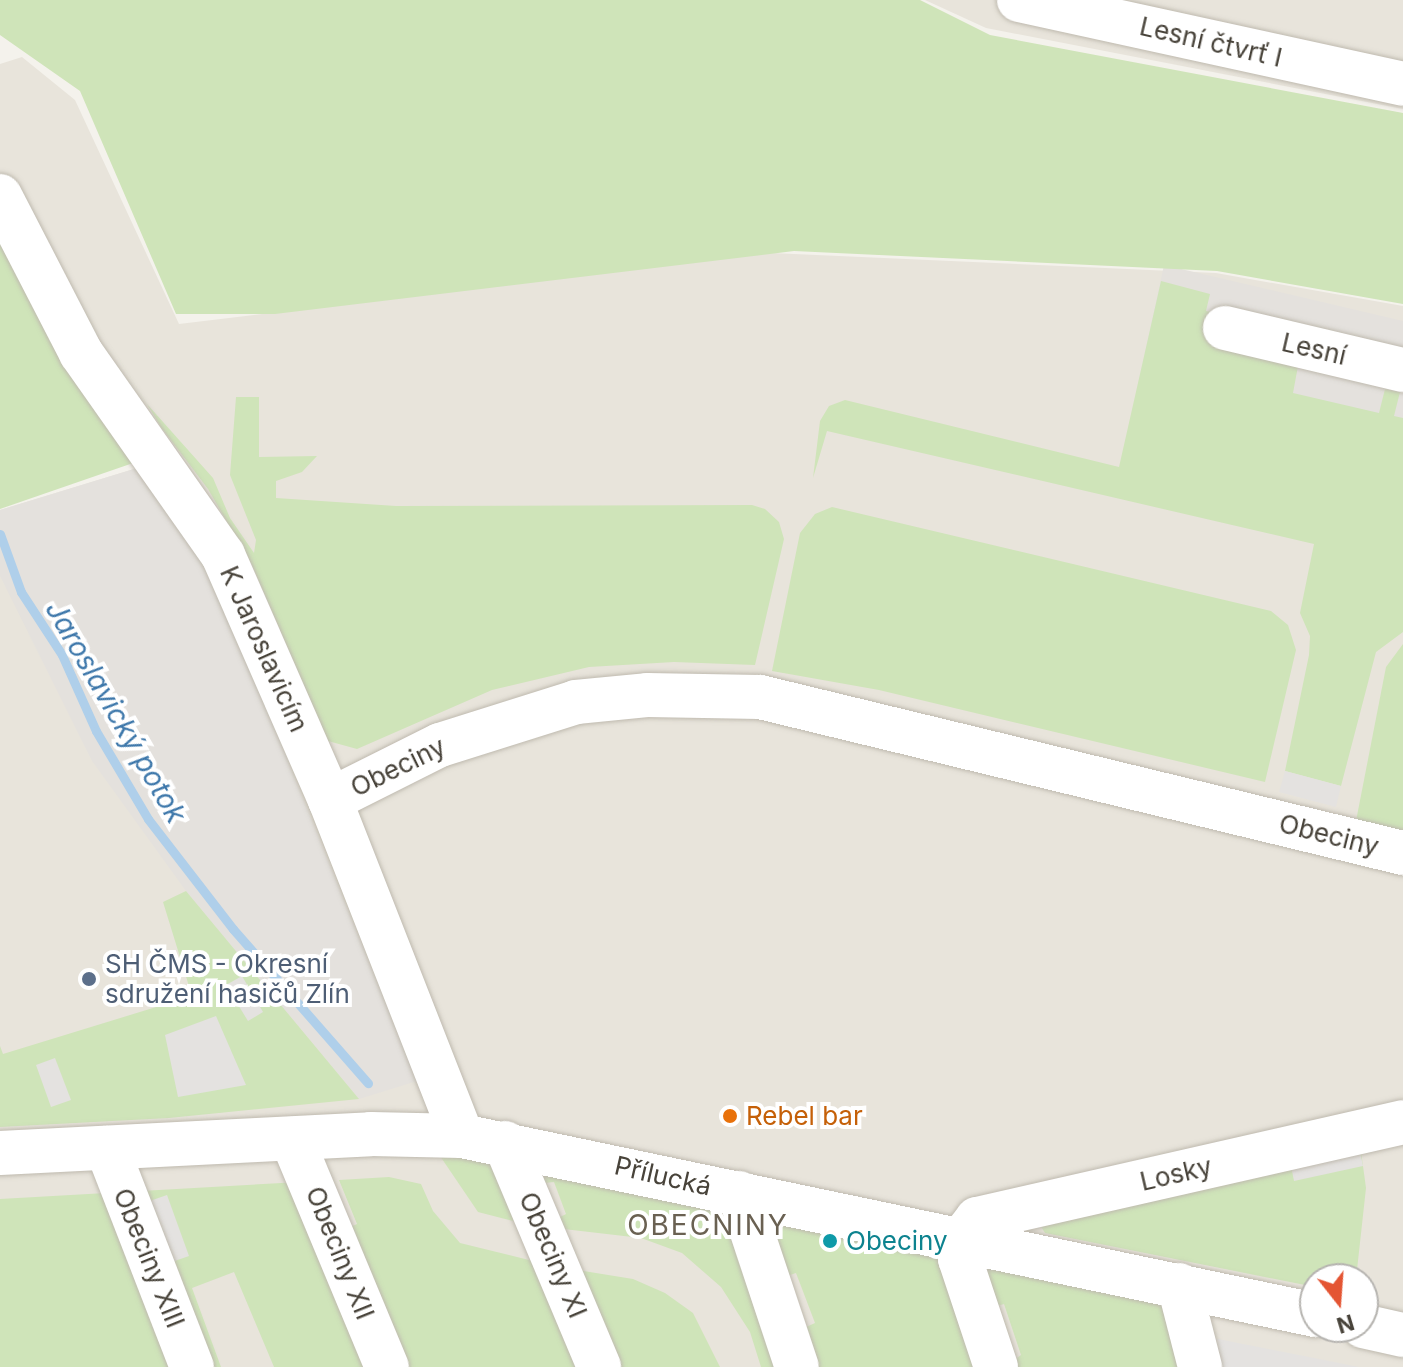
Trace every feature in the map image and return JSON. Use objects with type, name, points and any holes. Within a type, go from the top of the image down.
[{"type":"street","name":"Lesní čtvrť I","points":[[1019,0],[1403,84]]},
{"type":"street","name":"K Jaroslavicím","points":[[0,196],[81,353],[223,555],[330,800],[462,1136]]},
{"type":"street","name":"Lesní","points":[[1225,328],[1403,370]]},
{"type":"street","name":"Obeciny","points":[[330,800],[440,745],[576,702],[647,695],[760,697],[1403,853]]},
{"type":"street","name":"Losky","points":[[960,1241],[977,1219],[1403,1122]]},
{"type":"street","name":"Přílucká","points":[[0,1153],[371,1134],[462,1136],[1299,1311]]},
{"type":"street","name":"Obeciny XII","points":[[292,1139],[387,1367]]},
{"type":"street","name":"Obeciny XI","points":[[505,1143],[599,1367]]},
{"type":"street","name":"Obeciny XIII","points":[[107,1148],[192,1367]]},
{"type":"street","points":[[739,1193],[797,1367]]},
{"type":"street","points":[[960,1241],[960,1259],[996,1367]]},
{"type":"street","points":[[1179,1285],[1200,1367]]},
{"type":"shaded area","points":[[925,0],[1403,0],[1403,109],[986,28]]},
{"type":"shaded area","points":[[22,57],[75,100],[179,324],[772,253],[1216,273],[1403,306],[1403,1367],[0,1367],[0,510],[147,465],[0,205],[0,64]]},
{"type":"shaded area","points":[[1164,265],[1403,321],[1403,448],[1137,389]]},
{"type":"shaded area","points":[[147,465],[214,578],[417,1081],[359,1099],[186,891],[92,761],[0,576],[0,510]]},
{"type":"shaded area","points":[[1285,771],[1341,786],[1336,807],[1279,792]]},
{"type":"shaded area","points":[[242,976],[263,1012],[248,1021],[226,985]]},
{"type":"shaded area","points":[[216,1016],[246,1085],[178,1097],[165,1035]]},
{"type":"shaded area","points":[[55,1058],[71,1100],[51,1107],[36,1065]]},
{"type":"shaded area","points":[[1358,1142],[1363,1166],[1294,1181],[1289,1156]]},
{"type":"shaded area","points":[[167,1195],[189,1256],[163,1265],[141,1204]]},
{"type":"shaded area","points":[[1203,1336],[1359,1367],[1210,1367]]},
{"type":"green space","points":[[0,0],[920,0],[990,35],[1403,113],[1403,304],[1217,271],[794,251],[275,314],[176,314],[80,91],[0,35]]},
{"type":"green space","points":[[0,231],[136,462],[0,509]]},
{"type":"green space","points":[[1161,281],[1210,294],[1206,311],[1241,319],[1298,366],[1293,393],[1379,413],[1385,389],[1400,392],[1394,416],[1403,418],[1403,632],[1376,652],[1341,786],[1285,771],[1309,655],[1310,636],[1300,613],[1314,544],[827,431],[813,478],[820,421],[829,406],[845,400],[1119,467]]},
{"type":"green space","points":[[85,303],[147,404],[213,478],[230,518],[254,553],[256,540],[230,475],[236,397],[259,397],[259,457],[317,456],[302,472],[276,481],[276,498],[396,506],[752,505],[765,509],[779,522],[784,539],[755,665],[674,662],[589,667],[492,690],[357,749],[328,741],[252,565],[208,489],[161,427]]},
{"type":"green space","points":[[832,507],[1271,611],[1288,625],[1296,650],[1265,782],[879,690],[772,671],[800,533],[815,514]]},
{"type":"green space","points":[[1403,644],[1403,832],[1356,821],[1386,667]]},
{"type":"green space","points":[[186,891],[359,1099],[169,1118],[0,1127],[0,1046],[3,1054],[192,996],[163,902]]},
{"type":"green space","points":[[1360,1144],[1366,1188],[1358,1263],[1299,1263],[1299,1284],[1045,1233],[1037,1220]]},
{"type":"green space","points":[[438,1153],[495,1162],[533,1226],[478,1212]]},
{"type":"green space","points":[[531,1172],[726,1210],[793,1367],[761,1367],[750,1332],[721,1287],[682,1253],[641,1238],[555,1228],[554,1220],[566,1214],[554,1182],[544,1183]]},
{"type":"green space","points":[[389,1177],[421,1184],[433,1211],[460,1243],[549,1265],[592,1367],[397,1367],[346,1229],[357,1224],[339,1180]]},
{"type":"green space","points":[[300,1182],[377,1367],[274,1367],[234,1272],[192,1288],[221,1367],[0,1367],[0,1199]]},
{"type":"green space","points":[[761,1221],[943,1256],[988,1367],[807,1367],[806,1327],[815,1323],[796,1273],[787,1276]]},
{"type":"green space","points":[[980,1265],[1161,1301],[1190,1367],[1005,1367],[1021,1355],[1004,1304],[997,1306]]},
{"type":"green space","points":[[565,1268],[633,1279],[665,1293],[693,1313],[720,1367],[607,1367]]},
{"type":"waterway","name":"Jaroslavický potok","points":[[0,534],[21,592],[62,655],[96,731],[148,819],[233,929],[368,1083]]},
{"type":"place","name":"SH ČMS - Okresní sdružení hasičů Zlín","points":[[89,979]]},
{"type":"place","name":"Rebel bar","points":[[730,1116]]},
{"type":"place","name":"Obeciny","points":[[830,1241]]},
{"type":"district","name":"OBECNINY","points":[[708,1225]]}]
